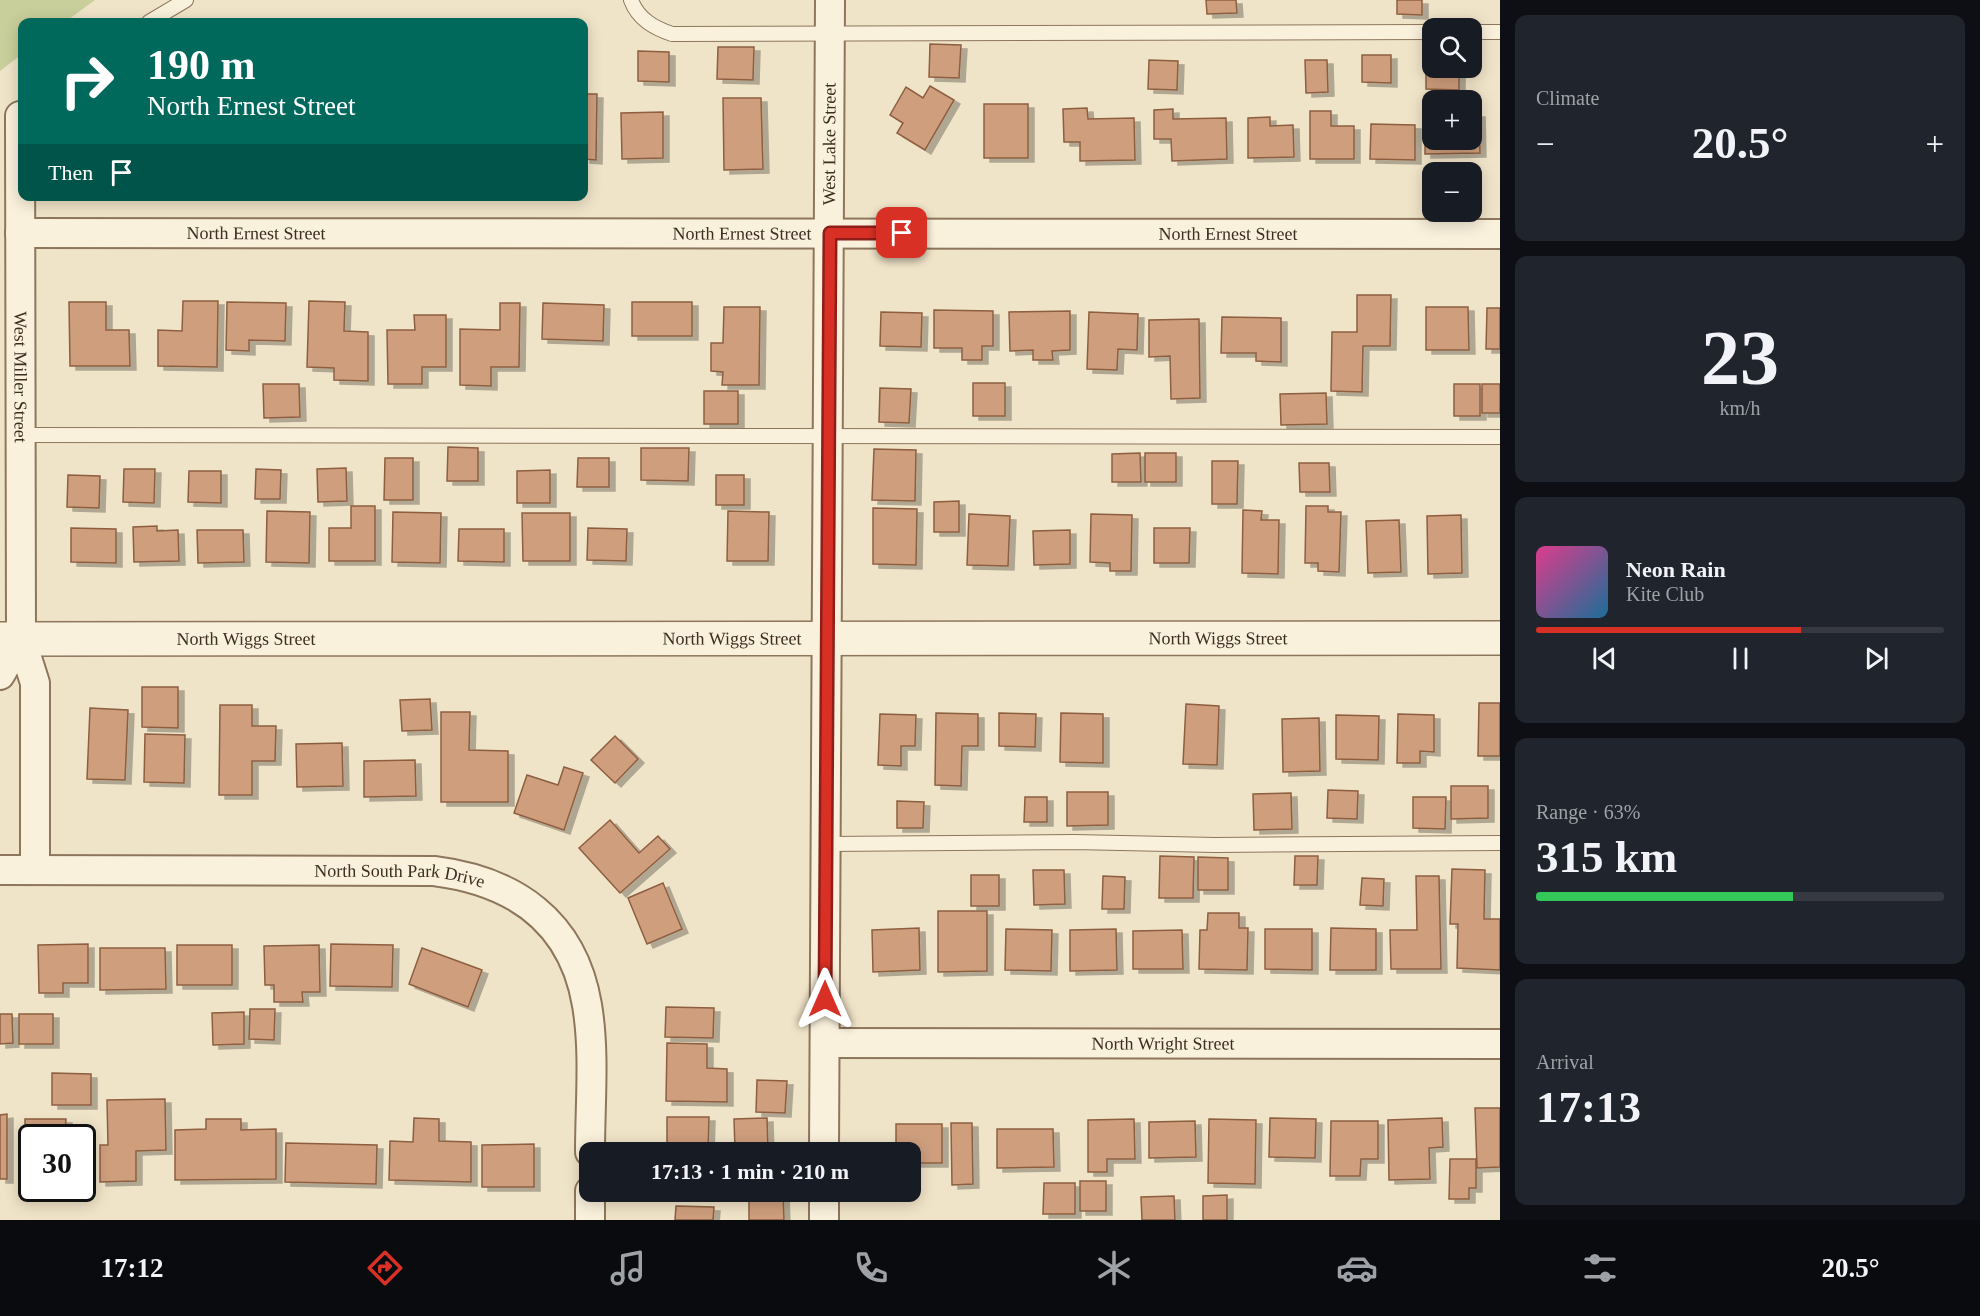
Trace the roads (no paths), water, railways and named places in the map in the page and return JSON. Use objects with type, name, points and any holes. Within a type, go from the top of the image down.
[{"type":"street","name":"West Lake Street","points":[[824,1142],[830,0]]},
{"type":"street","name":"West Miller Street","points":[[20,201],[18,435],[10,639],[35,683],[35,870]]},
{"type":"street","name":"North Ernest Street","points":[[20,233],[1500,234]]},
{"type":"street","name":"North Wiggs Street","points":[[10,639],[1500,638]]},
{"type":"street","points":[[0,675],[10,639]]},
{"type":"street","name":"North South Park Drive","points":[[0,870],[434,872],[479,879],[513,894],[533,907],[559,934],[569,949],[583,985],[590,1025],[590,1142]]},
{"type":"street","name":"North Wright Street","points":[[825,1043],[1500,1044]]},
{"type":"street","points":[[590,1202],[590,1220]]},
{"type":"street","points":[[824,1202],[824,1220]]},
{"type":"lane","points":[[156,18],[186,0]]},
{"type":"lane","points":[[631,0],[634,9],[645,20],[657,29],[672,34],[1422,32]]},
{"type":"lane","points":[[1482,32],[1500,32]]},
{"type":"lane","points":[[18,435],[1500,437]]},
{"type":"lane","points":[[826,844],[1500,843]]}]
